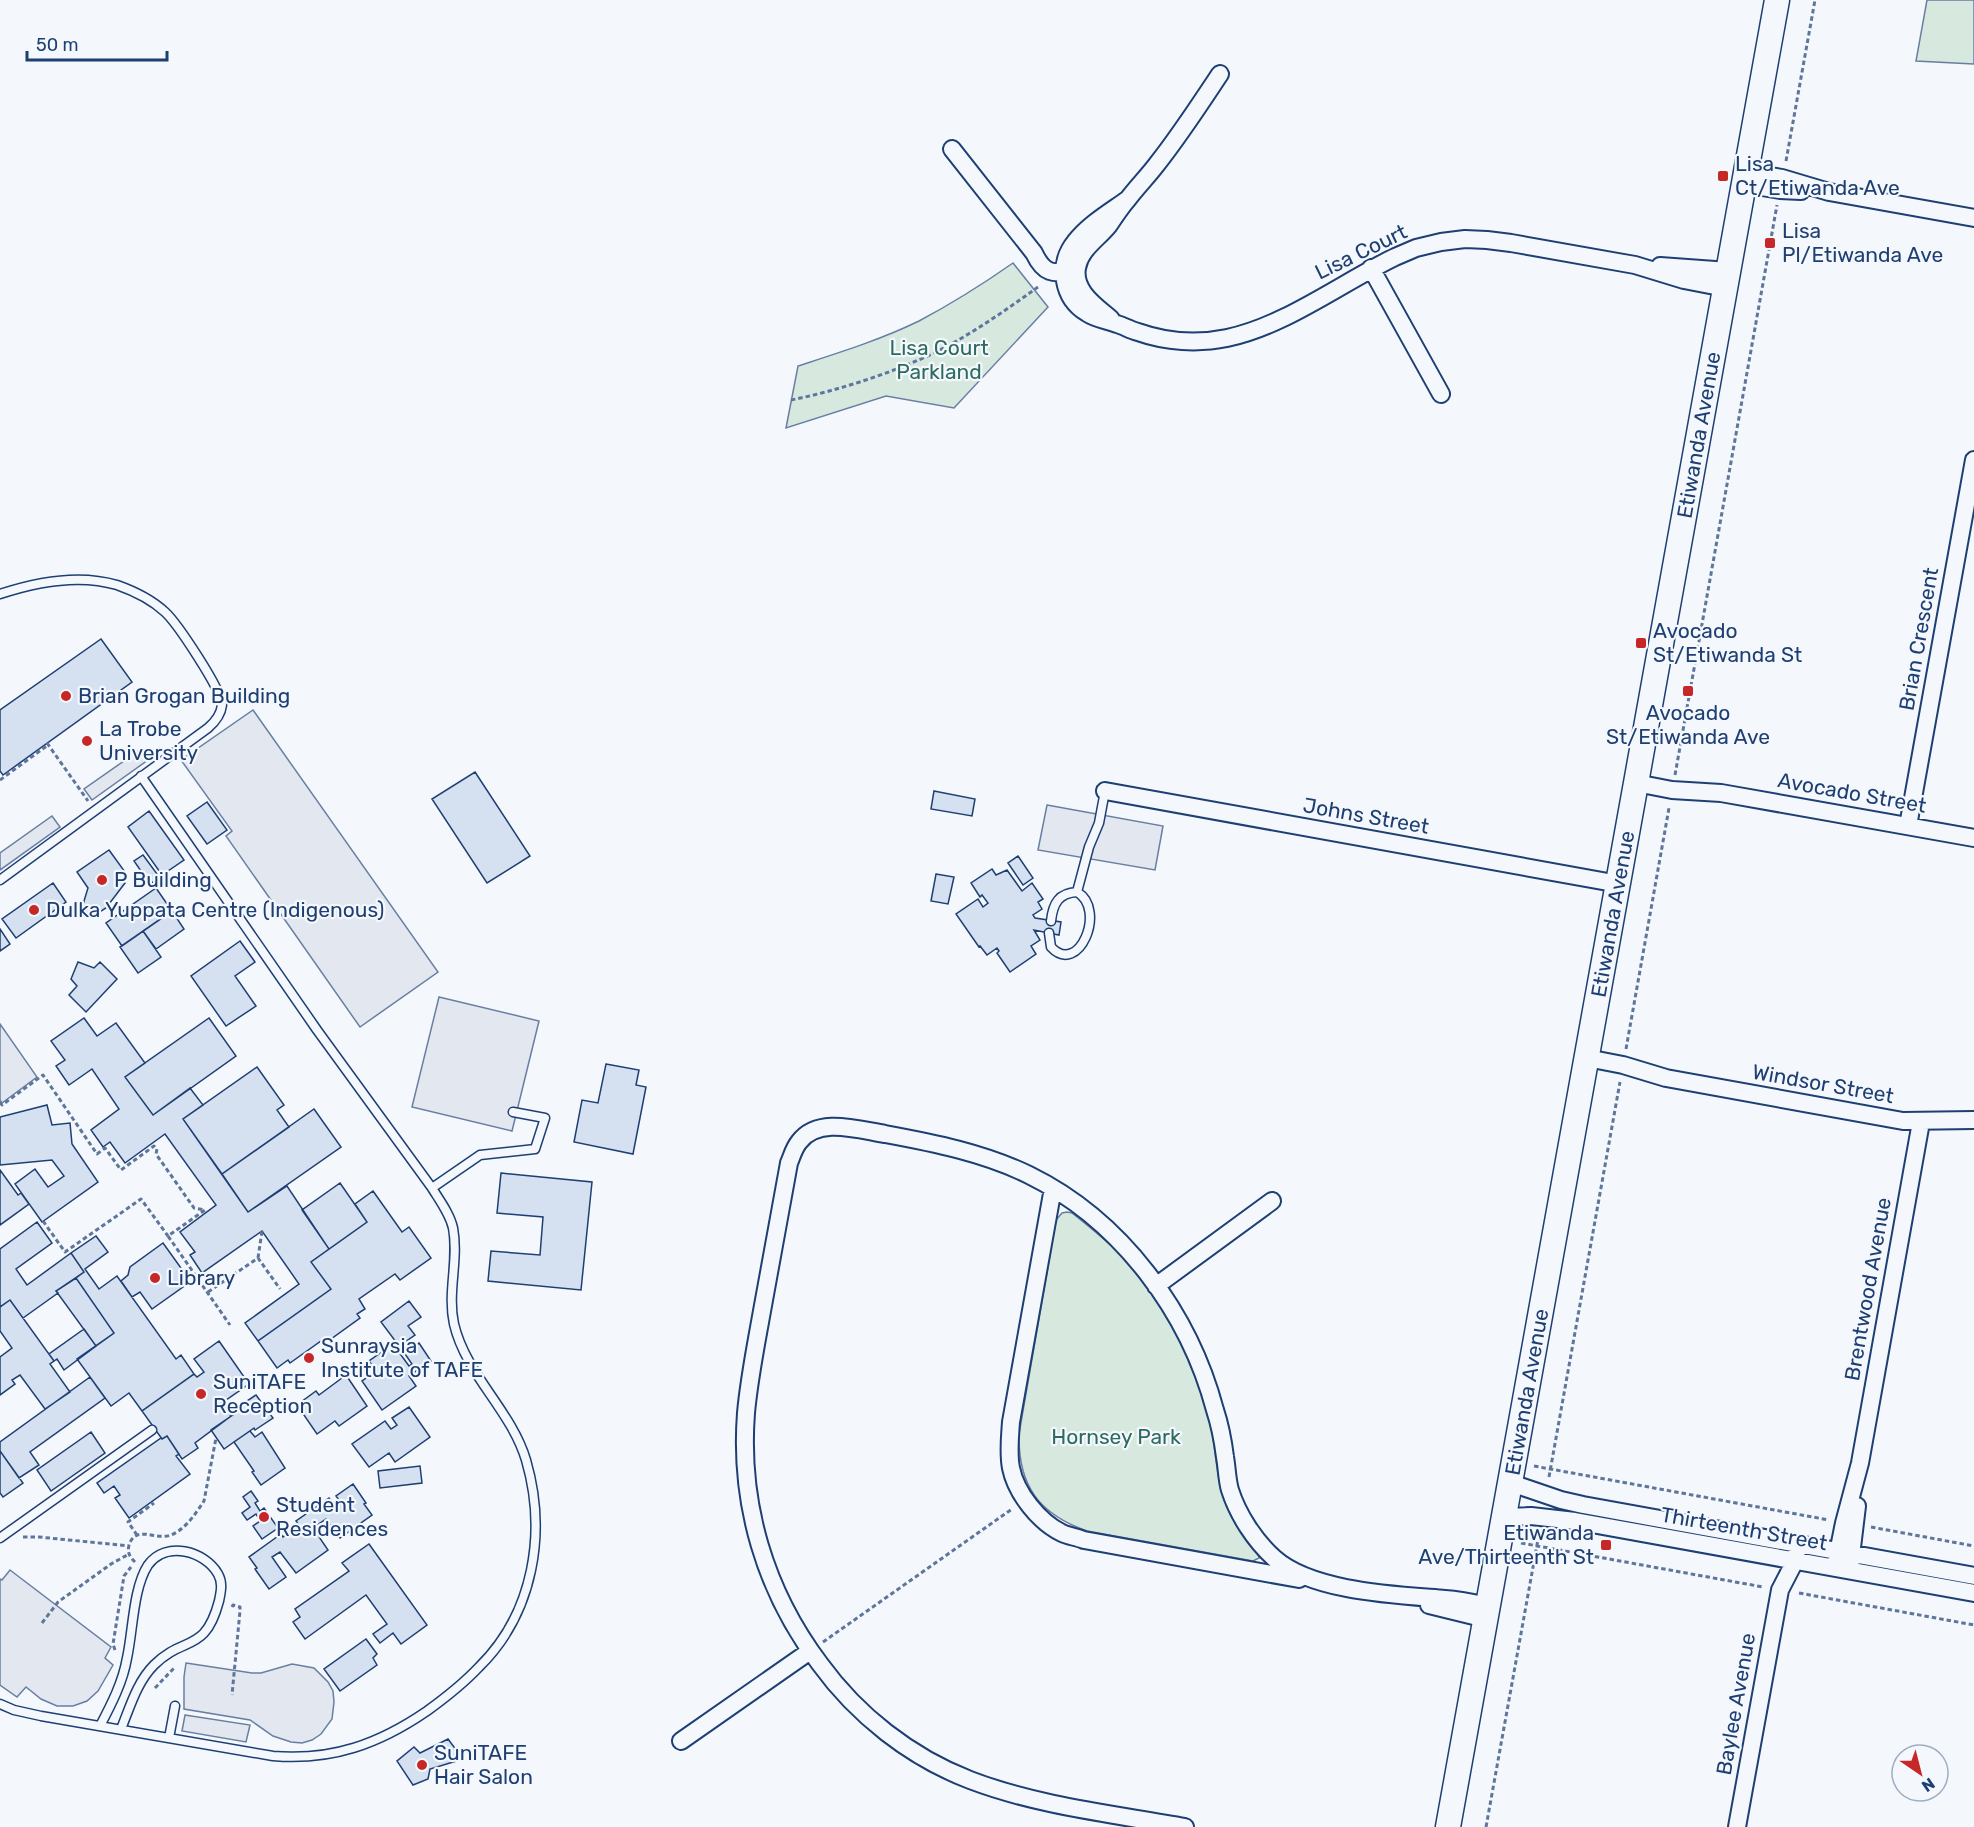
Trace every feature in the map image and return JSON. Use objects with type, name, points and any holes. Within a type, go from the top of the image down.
[{"type":"street","name":"Etiwanda Avenue","points":[[1448,1827],[1777,0]]},
{"type":"street","points":[[952,149],[1034,253],[1068,268],[1107,227],[1182,131],[1220,74]]},
{"type":"street","points":[[1745,178],[1974,218]]},
{"type":"street","name":"Lisa Court","points":[[1068,268],[1083,292],[1116,324],[1159,338],[1182,341],[1225,338],[1247,333],[1270,324],[1371,268],[1416,248],[1465,239],[1511,243],[1727,279]]},
{"type":"street","points":[[1371,268],[1441,394]]},
{"type":"street","name":"Brian Crescent","points":[[1908,826],[1974,460]]},
{"type":"street","name":"Avocado Street","points":[[1638,777],[1974,838]]},
{"type":"street","name":"Johns Street","points":[[1106,791],[1619,884]]},
{"type":"street","name":"Windsor Street","points":[[1586,1064],[1902,1121],[1974,1120]]},
{"type":"street","name":"Brentwood Avenue","points":[[1844,1561],[1921,1122]]},
{"type":"street","points":[[1185,1827],[1050,1803],[1006,1792],[968,1779],[930,1762],[893,1738],[860,1710],[834,1683],[810,1651],[784,1609],[755,1532],[748,1495],[745,1449],[746,1413],[750,1376],[789,1163],[794,1150],[807,1134],[830,1126],[909,1138],[956,1149],[1027,1174],[1053,1188],[1107,1230],[1131,1254],[1156,1286],[1185,1330],[1201,1365],[1219,1422],[1230,1488],[1237,1508],[1255,1536],[1275,1559],[1317,1582]]},
{"type":"street","points":[[1053,1188],[1011,1422],[1009,1450],[1011,1470],[1018,1488],[1044,1521],[1061,1532],[1084,1540],[1402,1597],[1448,1599],[1487,1612]]},
{"type":"street","points":[[1156,1286],[1272,1201]]},
{"type":"street","name":"Thirteenth Street","points":[[1513,1473],[1545,1495],[1777,1549],[1844,1561],[1974,1576]]},
{"type":"street","name":"Thirteenth Street","points":[[1503,1528],[1542,1518],[1777,1549]]},
{"type":"street","name":"Baylee Avenue","points":[[1777,1549],[1780,1590]]},
{"type":"street","name":"Baylee Avenue","points":[[1737,1827],[1780,1590],[1797,1553]]},
{"type":"street","name":"Thirteenth Street","points":[[1844,1561],[1974,1593]]},
{"type":"street","points":[[681,1741],[810,1651]]},
{"type":"lane","points":[[0,594],[42,583],[69,581],[94,581],[116,585],[135,592],[151,601],[173,621],[222,702],[217,718],[208,728],[0,880]]},
{"type":"lane","points":[[0,1704],[23,1712],[291,1758],[316,1756],[364,1745],[411,1722],[458,1687],[481,1666],[512,1623],[523,1599],[536,1550],[531,1482],[519,1442],[473,1367],[461,1345],[454,1324],[451,1305],[454,1242],[453,1227],[447,1213],[432,1188],[317,1030],[141,776]]},
{"type":"lane","points":[[1077,892],[1089,847],[1099,823],[1106,791]]},
{"type":"lane","points":[[1049,933],[1051,947],[1060,954],[1073,953],[1082,945],[1090,911],[1087,899],[1077,892],[1066,894],[1053,906],[1051,921]]},
{"type":"lane","points":[[432,1188],[480,1155],[535,1149],[545,1118],[513,1112]]},
{"type":"lane","points":[[0,1538],[152,1430]]},
{"type":"lane","points":[[100,1726],[121,1681],[127,1660],[138,1590],[149,1564],[157,1556],[168,1552],[189,1551],[200,1556],[218,1574],[221,1583],[221,1592],[210,1625],[198,1640],[164,1656],[143,1677],[121,1730]]},
{"type":"lane","points":[[169,1738],[175,1706]]},
{"type":"path","points":[[1545,1495],[1815,0]]},
{"type":"path","points":[[791,400],[844,386],[936,352],[1008,309],[1038,287]]},
{"type":"path","points":[[0,780],[47,744],[94,810]]},
{"type":"path","points":[[0,1102],[2,1105],[42,1075],[97,1154],[105,1148],[121,1170],[154,1146],[157,1149],[156,1154],[194,1208],[205,1210],[168,1236]]},
{"type":"path","points":[[43,1221],[65,1252],[141,1198],[230,1325]]},
{"type":"path","points":[[262,1231],[258,1258],[280,1289]]},
{"type":"path","points":[[208,1292],[258,1258]]},
{"type":"path","points":[[118,1654],[113,1644],[124,1576],[135,1561],[129,1554],[131,1540],[138,1535],[147,1534],[158,1538],[172,1535],[188,1523],[204,1500],[216,1438]]},
{"type":"path","points":[[1513,1473],[1550,1469],[1974,1546]]},
{"type":"path","points":[[810,1651],[1026,1500]]},
{"type":"path","points":[[138,1535],[128,1522],[154,1503]]},
{"type":"path","points":[[1486,1827],[1542,1518]]},
{"type":"path","points":[[1503,1528],[1537,1546],[1974,1624]]},
{"type":"path","points":[[22,1537],[129,1546]]},
{"type":"path","points":[[42,1623],[58,1602],[129,1554]]},
{"type":"path","points":[[230,1610],[233,1605],[240,1607],[232,1695]]},
{"type":"path","points":[[131,1704],[140,1706],[145,1697],[176,1666]]},
{"type":"green space","points":[[1927,0],[1974,0],[1974,64],[1916,61]]},
{"type":"green space","name":"Lisa Court Parkland","points":[[1013,263],[1048,307],[954,408],[886,396],[786,428],[798,366],[874,340],[919,321],[967,294]]},
{"type":"green space","name":"Hornsey Park","points":[[1062,1213],[1072,1213],[1093,1230],[1127,1261],[1165,1312],[1185,1350],[1201,1389],[1213,1435],[1224,1500],[1232,1518],[1258,1553],[1259,1558],[1253,1561],[1087,1531],[1070,1524],[1044,1507],[1027,1483],[1022,1469],[1019,1434],[1056,1220]]},
{"type":"shaded area","points":[[253,710],[438,972],[360,1027],[226,836],[232,831],[181,760]]},
{"type":"shaded area","points":[[141,749],[148,760],[92,800],[84,789]]},
{"type":"shaded area","points":[[1047,805],[1163,826],[1155,870],[1038,850]]},
{"type":"shaded area","points":[[52,816],[60,827],[0,870],[0,853]]},
{"type":"shaded area","points":[[439,997],[539,1021],[512,1131],[412,1107]]},
{"type":"shaded area","points":[[0,1024],[37,1077],[2,1103],[0,1100]]},
{"type":"shaded area","points":[[10,1570],[111,1647],[105,1658],[113,1665],[98,1691],[87,1701],[73,1706],[57,1706],[41,1699],[26,1687],[17,1697],[0,1685],[0,1579],[2,1580]]},
{"type":"shaded area","points":[[186,1663],[252,1673],[261,1673],[292,1664],[314,1668],[328,1682],[333,1691],[332,1719],[321,1734],[302,1743],[273,1736],[250,1720],[184,1709]]},
{"type":"shaded area","points":[[185,1715],[250,1725],[246,1742],[182,1731]]},
{"type":"building","name":"Brian Grogan Building","points":[[101,639],[132,682],[3,775],[0,771],[0,710]]},
{"type":"building","points":[[475,772],[530,856],[487,883],[432,799]]},
{"type":"building","points":[[934,791],[975,799],[972,816],[931,809]]},
{"type":"building","points":[[207,802],[227,830],[207,844],[187,816]]},
{"type":"building","points":[[149,811],[184,860],[162,875],[128,827]]},
{"type":"building","name":"P Building","points":[[109,850],[125,872],[118,877],[125,883],[106,908],[95,915],[81,911],[88,888],[77,872]]},
{"type":"building","points":[[143,855],[160,878],[150,884],[134,861]]},
{"type":"building","points":[[1018,856],[1033,878],[1023,885],[1008,863]]},
{"type":"building","points":[[992,869],[996,875],[1007,870],[1022,891],[1032,883],[1043,899],[1038,902],[1042,909],[1033,915],[1035,918],[1061,922],[1059,935],[1034,930],[1040,940],[1031,946],[1036,954],[1010,972],[997,953],[999,951],[997,948],[987,955],[956,914],[978,899],[983,907],[988,903],[982,895],[980,897],[971,883]]},
{"type":"building","points":[[936,874],[954,877],[948,904],[931,901]]},
{"type":"building","name":"Dulka Yuppata Centre (Indigenous)","points":[[53,883],[66,902],[16,938],[2,919]]},
{"type":"building","points":[[156,888],[172,911],[122,946],[106,923]]},
{"type":"building","points":[[172,911],[184,929],[156,949],[143,931]]},
{"type":"building","points":[[0,929],[10,944],[0,951]]},
{"type":"building","points":[[143,931],[161,957],[138,973],[120,947]]},
{"type":"building","points":[[240,941],[255,962],[235,976],[256,1006],[226,1026],[191,976]]},
{"type":"building","points":[[78,962],[94,968],[100,962],[117,979],[86,1012],[69,995],[77,986],[71,979]]},
{"type":"building","points":[[84,1018],[97,1036],[116,1023],[145,1063],[125,1077],[153,1115],[190,1088],[203,1105],[183,1119],[248,1212],[287,1186],[329,1249],[311,1262],[331,1289],[258,1341],[245,1323],[299,1284],[262,1231],[202,1273],[190,1255],[195,1252],[180,1232],[216,1205],[165,1134],[125,1163],[110,1142],[103,1147],[91,1130],[119,1109],[92,1069],[69,1085],[56,1066],[65,1060],[51,1041]]},
{"type":"building","points":[[209,1018],[236,1056],[153,1115],[125,1077]]},
{"type":"building","points":[[606,1064],[639,1070],[636,1085],[646,1087],[633,1154],[574,1142],[582,1100],[598,1103]]},
{"type":"building","points":[[257,1067],[284,1105],[277,1110],[289,1127],[222,1174],[183,1119]]},
{"type":"building","points":[[47,1105],[52,1125],[70,1123],[72,1144],[98,1182],[42,1222],[15,1184],[35,1169],[48,1187],[64,1176],[52,1160],[0,1165],[0,1117]]},
{"type":"building","points":[[314,1109],[341,1147],[248,1212],[222,1174]]},
{"type":"building","points":[[0,1170],[18,1195],[21,1193],[29,1204],[0,1225]]},
{"type":"building","points":[[501,1173],[592,1182],[581,1290],[488,1281],[491,1251],[540,1255],[543,1217],[497,1213]]},
{"type":"building","points":[[340,1183],[367,1222],[329,1249],[302,1210]]},
{"type":"building","points":[[373,1191],[402,1232],[409,1227],[431,1258],[400,1280],[395,1274],[359,1299],[365,1309],[357,1314],[360,1318],[324,1344],[321,1341],[290,1363],[288,1360],[277,1368],[258,1341],[331,1289],[311,1262],[367,1222],[355,1204]]},
{"type":"building","points":[[37,1222],[52,1243],[16,1269],[27,1285],[71,1253],[84,1272],[23,1318],[10,1300],[0,1307],[0,1249]]},
{"type":"building","points":[[96,1236],[108,1252],[85,1269],[99,1289],[117,1276],[176,1359],[181,1355],[194,1374],[142,1411],[129,1393],[111,1406],[77,1359],[114,1333],[76,1278],[84,1272],[71,1253]]},
{"type":"building","name":"Library","points":[[163,1243],[186,1275],[183,1287],[152,1309],[140,1292],[132,1297],[121,1281],[128,1275],[130,1267]]},
{"type":"building","points":[[76,1278],[114,1333],[96,1346],[56,1291]]},
{"type":"building","points":[[10,1300],[54,1361],[50,1364],[70,1392],[45,1409],[20,1375],[12,1380],[15,1384],[0,1395],[0,1357],[12,1348],[0,1331],[0,1307]]},
{"type":"building","points":[[409,1301],[421,1317],[408,1326],[415,1335],[399,1346],[381,1322]]},
{"type":"building","points":[[84,1329],[96,1346],[64,1370],[57,1359],[54,1361],[49,1354]]},
{"type":"building","name":"SuniTAFE Reception","points":[[219,1341],[249,1384],[222,1403],[231,1416],[195,1443],[198,1448],[182,1459],[167,1436],[162,1439],[142,1411],[194,1374],[197,1377],[204,1372],[194,1359]]},
{"type":"building","points":[[419,1343],[431,1361],[409,1376],[416,1386],[382,1410],[362,1381],[376,1371],[369,1361],[393,1344],[409,1366],[412,1364],[405,1354]]},
{"type":"building","points":[[346,1375],[367,1406],[339,1426],[335,1421],[317,1434],[297,1405],[316,1391],[319,1395]]},
{"type":"building","points":[[90,1377],[105,1398],[30,1452],[39,1465],[19,1478],[0,1451],[0,1442]]},
{"type":"building","points":[[256,1395],[273,1418],[224,1449],[211,1430],[240,1410],[238,1407]]},
{"type":"building","points":[[409,1407],[430,1437],[395,1462],[389,1453],[369,1467],[352,1444],[385,1421],[391,1429],[397,1425],[392,1418]]},
{"type":"building","points":[[250,1431],[255,1437],[262,1432],[285,1468],[261,1485],[234,1442]]},
{"type":"building","points":[[91,1432],[105,1453],[51,1491],[37,1470]]},
{"type":"building","points":[[167,1436],[179,1454],[176,1456],[190,1474],[129,1518],[115,1498],[120,1495],[114,1486],[104,1493],[97,1483]]},
{"type":"building","points":[[0,1451],[23,1483],[3,1497],[0,1493]]},
{"type":"building","points":[[420,1466],[422,1483],[380,1488],[378,1471]]},
{"type":"building","points":[[353,1484],[372,1515],[340,1538],[326,1519],[313,1528],[328,1550],[296,1573],[280,1552],[272,1557],[286,1577],[269,1589],[249,1557],[281,1534],[283,1537],[291,1532],[295,1536],[303,1531],[296,1521],[329,1498],[336,1507],[341,1503],[336,1496]]},
{"type":"building","name":"Student Residences","points":[[251,1491],[258,1501],[255,1503],[260,1511],[264,1508],[278,1528],[262,1539],[253,1526],[260,1521],[256,1514],[247,1520],[242,1513],[250,1507],[243,1497]]},
{"type":"building","points":[[369,1544],[427,1625],[401,1644],[393,1633],[380,1643],[373,1634],[387,1624],[366,1595],[305,1639],[293,1622],[300,1617],[295,1609],[349,1571],[342,1563]]},
{"type":"building","points":[[366,1639],[377,1654],[373,1658],[377,1665],[340,1691],[324,1669]]},
{"type":"building","name":"SuniTAFE Hair Salon","points":[[448,1739],[463,1759],[430,1769],[428,1779],[413,1785],[397,1761],[414,1747],[420,1753]]},
{"type":"place","name":"Lisa Ct/Etiwanda Ave","points":[[1723,176]]},
{"type":"place","name":"Lisa Pl/Etiwanda Ave","points":[[1770,243]]},
{"type":"place","name":"Avocado St/Etiwanda St","points":[[1641,643]]},
{"type":"place","name":"Avocado St/Etiwanda Ave","points":[[1688,691]]},
{"type":"place","name":"Brian Grogan Building","points":[[66,696]]},
{"type":"place","name":"La Trobe University","points":[[87,741]]},
{"type":"place","name":"P Building","points":[[102,880]]},
{"type":"place","name":"Dulka Yuppata Centre (Indigenous)","points":[[34,910]]},
{"type":"place","name":"Library","points":[[155,1278]]},
{"type":"place","name":"Sunraysia Institute of TAFE","points":[[309,1358]]},
{"type":"place","name":"SuniTAFE Reception","points":[[201,1394]]},
{"type":"place","name":"Student Residences","points":[[264,1517]]},
{"type":"place","name":"Etiwanda Ave/Thirteenth St","points":[[1606,1545]]},
{"type":"place","name":"SuniTAFE Hair Salon","points":[[422,1765]]}]
